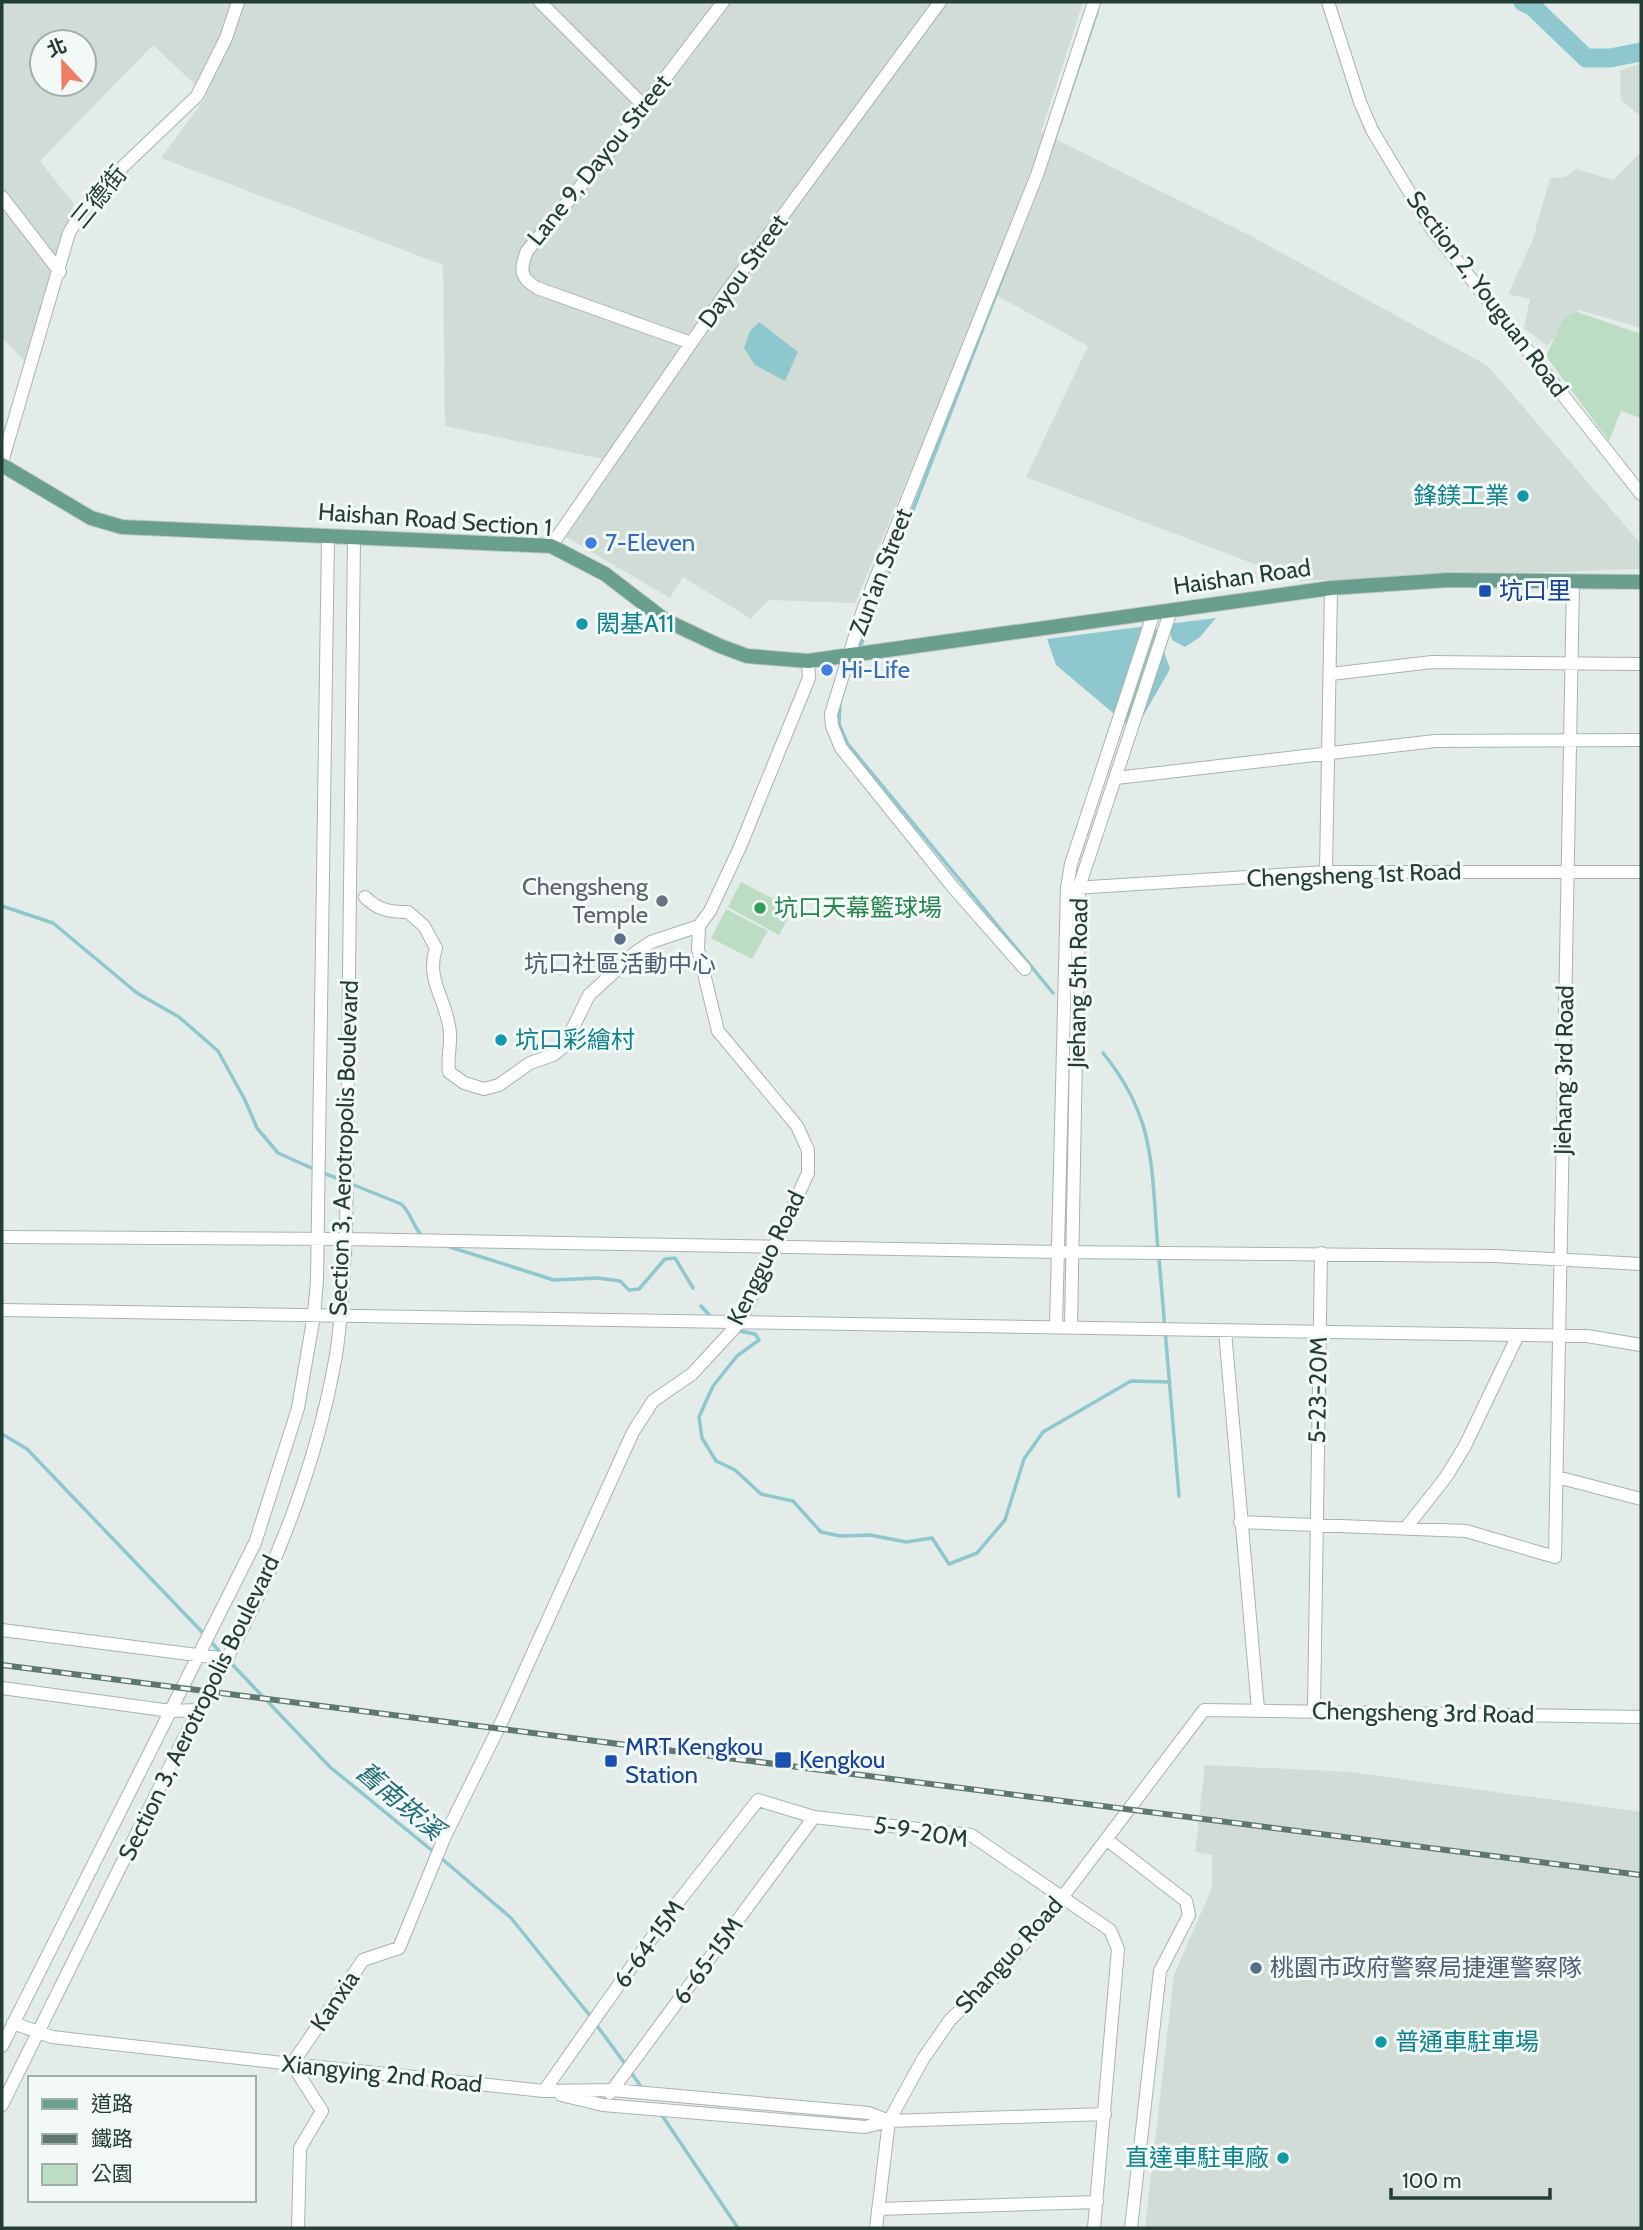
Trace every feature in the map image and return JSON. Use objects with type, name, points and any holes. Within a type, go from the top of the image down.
[{"type":"main road","name":"Haishan Road Section 1","points":[[2,464],[91,519],[122,527],[551,546],[604,574],[665,620],[747,656],[808,661],[851,653]]},
{"type":"main road","name":"Haishan Road","points":[[851,653],[1331,588],[1448,580],[1641,582]]},
{"type":"street","name":"三德街","points":[[2,464],[60,272],[69,233],[80,215],[150,138],[197,96],[226,38],[238,2]]},
{"type":"street","points":[[540,2],[644,106]]},
{"type":"street","name":"Lane 9, Dayou Street","points":[[691,343],[537,288],[524,281],[520,269],[527,251],[644,106],[723,2]]},
{"type":"street","name":"Dayou Street","points":[[551,546],[691,343],[940,2]]},
{"type":"street","name":"Zun'an Street","points":[[1025,969],[952,886],[841,748],[832,726],[831,714],[863,610],[1037,175],[1094,2]]},
{"type":"street","name":"Section 2, Youguan Road","points":[[1328,2],[1360,102],[1372,130],[1425,218],[1641,494]]},
{"type":"street","points":[[2,197],[60,272]]},
{"type":"street","name":"Section 3, Aerotropolis Boulevard","points":[[2,2046],[254,1543],[298,1409],[314,1315],[318,1239],[328,536]]},
{"type":"street","name":"Section 3, Aerotropolis Boulevard","points":[[2,2105],[198,1710],[228,1659],[269,1571],[304,1481],[323,1415],[340,1316],[345,1239],[354,537]]},
{"type":"street","name":"Jiehang 3rd Road","points":[[1405,1529],[1466,1531],[1555,1557],[1573,582]]},
{"type":"street","points":[[1326,872],[1331,588]]},
{"type":"street","name":"Jiehang 5th Road","points":[[1056,1327],[1073,888],[1116,778],[1171,610]]},
{"type":"street","name":"Jiehang 5th Road","points":[[1071,1328],[1074,1252],[1073,888],[1070,864],[1154,612]]},
{"type":"street","points":[[365,897],[375,907],[390,912],[408,912],[424,926],[436,948],[431,962],[432,976],[451,1034],[449,1072],[464,1083],[484,1089],[499,1085],[517,1070],[554,1055],[564,1046],[589,995],[636,952],[651,942],[699,926],[710,911],[740,847],[809,678],[808,661]]},
{"type":"street","points":[[1331,674],[1432,662],[1641,664]]},
{"type":"street","points":[[1116,778],[1435,741],[1641,740]]},
{"type":"street","name":"Chengsheng 1st Road","points":[[1073,888],[1326,872],[1641,872]]},
{"type":"street","name":"Kengguo Road","points":[[399,1948],[445,1836],[633,1432],[653,1401],[692,1374],[740,1322],[777,1247],[808,1173],[808,1150],[789,1114],[732,1051],[719,1031],[698,949],[699,926]]},
{"type":"street","points":[[2,1237],[345,1239],[1059,1252],[1321,1253],[1561,1258],[1641,1264]]},
{"type":"street","name":"5-23-20M","points":[[1314,1710],[1321,1253]]},
{"type":"street","points":[[2,1310],[1587,1336],[1641,1345]]},
{"type":"street","points":[[1224,1331],[1258,1709]]},
{"type":"street","points":[[1240,1522],[1405,1529],[1446,1477],[1465,1447],[1518,1335]]},
{"type":"street","points":[[1557,1477],[1641,1499]]},
{"type":"street","points":[[2,1630],[228,1659]]},
{"type":"street","points":[[2,1688],[171,1711],[198,1710]]},
{"type":"street","name":"Chengsheng 3rd Road","points":[[1204,1710],[1641,1717]]},
{"type":"street","name":"Shanguo Road","points":[[876,2228],[889,2121],[923,2059],[950,2020],[1001,1971],[1061,1899],[1204,1710]]},
{"type":"street","name":"5-9-20M","points":[[758,1800],[814,1817],[971,1835],[1110,1930],[1118,1949],[1094,2228]]},
{"type":"street","name":"6-64-15M","points":[[544,2091],[668,1915],[758,1800]]},
{"type":"street","name":"6-65-15M","points":[[603,2105],[814,1817]]},
{"type":"street","points":[[1106,1839],[1186,1901],[1189,1915],[1160,1971],[1130,2228]]},
{"type":"street","name":"Kanxia","points":[[292,2064],[363,1960],[399,1948]]},
{"type":"street","name":"Xiangying 2nd Road","points":[[13,2023],[38,2034],[292,2064],[544,2091],[612,2090],[869,2113],[889,2121]]},
{"type":"street","points":[[292,2064],[322,2111],[300,2148],[298,2228]]},
{"type":"street","name":"Xiangying 2nd Road","points":[[544,2091],[603,2105],[865,2127],[889,2121],[1105,2114]]},
{"type":"street","points":[[878,2209],[1097,2202]]},
{"type":"shaded area","points":[[2,2],[1083,2],[1041,132],[1251,236],[1488,366],[1641,544],[1641,569],[1299,581],[1026,477],[1088,346],[987,290],[855,603],[769,600],[751,619],[683,577],[670,598],[566,537],[617,462],[445,426],[443,265],[161,158],[207,96],[153,45],[40,161],[74,204],[26,363],[2,337]]},
{"type":"shaded area","points":[[1641,63],[1641,117],[1621,100],[1620,71]]},
{"type":"shaded area","points":[[1641,152],[1641,328],[1579,310],[1547,346],[1524,328],[1530,299],[1508,294],[1532,242],[1550,178],[1565,177],[1576,169],[1613,180]]},
{"type":"shaded area","points":[[1205,1765],[1351,1772],[1641,1812],[1641,2228],[1145,2228],[1174,1975],[1212,1888],[1212,1855],[1195,1852]]},
{"type":"green space","points":[[1577,312],[1641,334],[1641,418],[1621,411],[1609,441],[1546,356],[1565,317]]},
{"type":"green space","name":"坑口天幕籃球場","points":[[741,882],[793,909],[779,935],[728,907]]},
{"type":"green space","points":[[726,909],[768,931],[752,959],[711,938]]},
{"type":"water","points":[[759,322],[798,352],[785,381],[755,365],[744,348],[750,331]]},
{"type":"water","points":[[1216,618],[1200,637],[1185,647],[1172,640],[1168,624]]},
{"type":"water","points":[[1155,625],[1170,669],[1142,718],[1135,724],[1125,723],[1056,665],[1047,639]]},
{"type":"waterway","points":[[1523,2],[1532,6],[1586,58],[1610,58],[1641,52]]},
{"type":"waterway","points":[[1052,147],[1097,12]]},
{"type":"waterway","points":[[859,650],[1012,253]]},
{"type":"waterway","points":[[840,703],[839,724],[847,743],[1053,993]]},
{"type":"waterway","points":[[2,906],[53,923],[137,993],[179,1017],[218,1051],[257,1128],[278,1153],[316,1170]]},
{"type":"waterway","points":[[1103,1053],[1121,1077],[1142,1123],[1152,1169],[1158,1250]]},
{"type":"waterway","points":[[323,1173],[342,1180]]},
{"type":"waterway","points":[[349,1183],[401,1204],[423,1237]]},
{"type":"waterway","points":[[450,1247],[554,1280],[598,1278],[620,1281],[629,1290],[639,1289],[665,1259],[675,1258],[693,1288]]},
{"type":"waterway","points":[[1159,1258],[1179,1496]]},
{"type":"waterway","points":[[701,1306],[711,1317]]},
{"type":"waterway","points":[[739,1331],[755,1334],[759,1340],[737,1356],[713,1386],[699,1417],[702,1438],[716,1461],[735,1470],[761,1494],[793,1501],[821,1532],[840,1536],[870,1535],[906,1542],[932,1538],[949,1564],[977,1553],[1005,1520],[1024,1459],[1043,1432],[1131,1381],[1170,1382]]},
{"type":"waterway","name":"舊南崁溪","points":[[2,1434],[27,1449],[204,1634]]},
{"type":"waterway","name":"舊南崁溪","points":[[209,1640],[223,1655]]},
{"type":"waterway","name":"舊南崁溪","points":[[228,1660],[330,1767],[435,1853]]},
{"type":"waterway","name":"舊南崁溪","points":[[441,1858],[511,1918],[591,2017]]},
{"type":"waterway","name":"舊南崁溪","points":[[595,2023],[626,2065]]},
{"type":"waterway","name":"舊南崁溪","points":[[630,2071],[642,2088]]},
{"type":"waterway","name":"舊南崁溪","points":[[661,2114],[738,2228]]},
{"type":"railway","points":[[2,1665],[1641,1875]]},
{"type":"place","name":"鋒鎂工業","points":[[1523,496]]},
{"type":"place","name":"7-Eleven","points":[[591,543]]},
{"type":"place","name":"坑口里","points":[[1485,591]]},
{"type":"place","name":"閎基A11","points":[[582,624]]},
{"type":"place","name":"Hi-Life","points":[[827,670]]},
{"type":"place","name":"Chengsheng Temple","points":[[662,901]]},
{"type":"place","name":"坑口天幕籃球場","points":[[760,908]]},
{"type":"place","name":"坑口社區活動中心","points":[[620,939]]},
{"type":"place","name":"坑口彩繪村","points":[[501,1040]]},
{"type":"place","name":"Kengkou","points":[[783,1760]]},
{"type":"place","name":"MRT Kengkou Station","points":[[611,1761]]},
{"type":"place","name":"桃園市政府警察局捷運警察隊","points":[[1256,1968]]},
{"type":"place","name":"普通車駐車場","points":[[1381,2042]]},
{"type":"place","name":"直達車駐車廠","points":[[1283,2158]]}]
